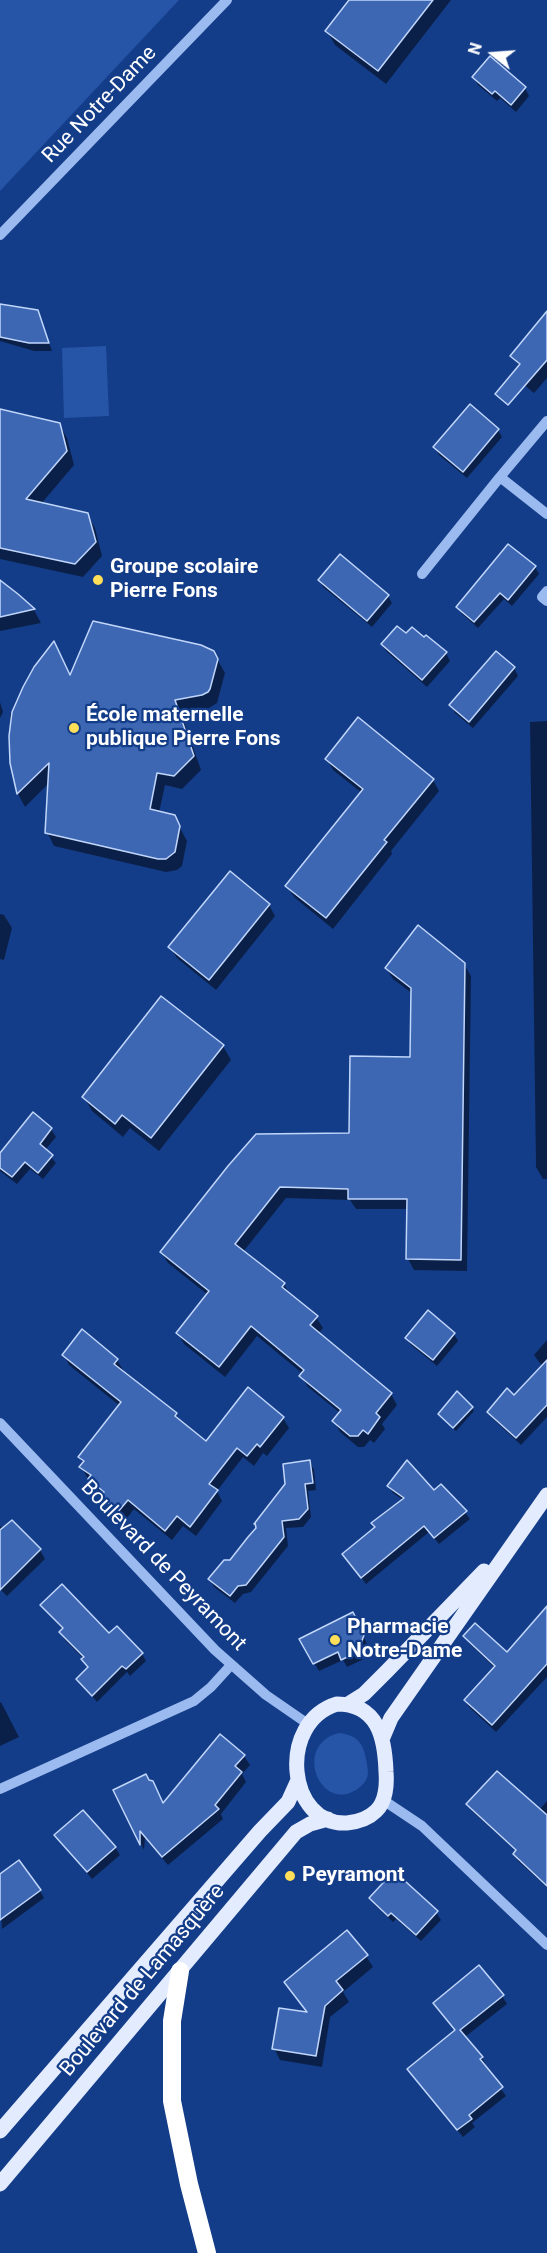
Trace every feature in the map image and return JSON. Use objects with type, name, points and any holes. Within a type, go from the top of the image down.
[{"type":"highway","points":[[180,1971],[172,2021],[172,2101],[189,2184],[207,2253]]},
{"type":"main road","points":[[383,1737],[391,1718],[513,1541],[547,1496]]},
{"type":"main road","points":[[348,1704],[368,1714],[377,1724],[383,1737],[387,1781],[383,1800],[377,1810],[362,1819],[349,1823],[328,1819],[317,1813],[307,1802],[298,1780],[297,1760],[300,1739],[308,1724],[316,1714],[327,1707],[348,1704],[364,1694],[513,1541]]},
{"type":"main road","name":"Boulevard de Lamasquère","points":[[0,2131],[252,1840],[288,1802],[298,1780]]},
{"type":"main road","name":"Boulevard de Lamasquère","points":[[0,2184],[296,1832],[310,1824],[328,1819]]},
{"type":"street","name":"Rue Notre-Dame","points":[[0,235],[227,0]]},
{"type":"street","points":[[422,573],[547,421]]},
{"type":"street","points":[[500,477],[547,514]]},
{"type":"street","points":[[547,591],[542,597],[547,602]]},
{"type":"street","name":"Boulevard de Peyramont","points":[[0,1423],[231,1665],[266,1695],[308,1724]]},
{"type":"street","points":[[0,1789],[194,1701],[212,1687],[231,1665]]},
{"type":"street","points":[[383,1800],[422,1826],[547,1945]]},
{"type":"shaded area","points":[[0,0],[179,0],[0,191]]},
{"type":"shaded area","points":[[106,346],[109,416],[64,418],[62,348]]},
{"type":"shaded area","points":[[339,1733],[358,1740],[361,1744],[368,1773],[366,1781],[358,1789],[350,1793],[338,1794],[328,1790],[320,1782],[314,1760],[325,1739]]},
{"type":"building","points":[[349,0],[433,0],[378,71],[325,31]]},
{"type":"building","points":[[490,56],[526,87],[511,105],[495,91],[492,94],[472,77]]},
{"type":"building","points":[[0,304],[38,310],[49,343],[29,343],[0,337]]},
{"type":"building","points":[[547,311],[547,360],[508,405],[495,394],[520,364],[510,356]]},
{"type":"building","points":[[470,404],[499,429],[463,472],[433,447]]},
{"type":"building","points":[[0,409],[60,423],[67,451],[26,499],[88,513],[96,542],[75,564],[0,548]]},
{"type":"building","points":[[508,544],[536,566],[508,600],[500,593],[474,622],[456,607]]},
{"type":"building","points":[[340,554],[389,595],[367,621],[318,580]]},
{"type":"building","points":[[0,580],[18,594],[35,609],[0,617]]},
{"type":"building","points":[[93,621],[201,645],[214,651],[218,659],[208,692],[175,700],[194,756],[174,776],[157,773],[150,809],[175,815],[180,826],[175,852],[166,859],[45,833],[49,763],[17,794],[10,763],[9,736],[12,712],[34,667],[54,641],[70,675]]},
{"type":"building","points":[[397,626],[406,633],[412,627],[447,652],[422,680],[381,644]]},
{"type":"building","points":[[496,651],[515,667],[469,722],[449,705]]},
{"type":"building","points":[[358,717],[434,779],[384,840],[387,842],[326,918],[285,886],[363,789],[325,759]]},
{"type":"building","points":[[230,871],[270,904],[209,980],[168,947]]},
{"type":"building","points":[[418,925],[465,963],[461,1260],[406,1259],[407,1199],[348,1199],[348,1189],[280,1187],[235,1244],[285,1283],[282,1287],[318,1316],[310,1325],[392,1393],[376,1413],[380,1417],[368,1434],[363,1430],[358,1436],[350,1436],[332,1421],[341,1410],[299,1376],[304,1370],[251,1326],[219,1367],[176,1333],[209,1291],[160,1252],[256,1134],[349,1133],[350,1056],[410,1057],[411,988],[385,968]]},
{"type":"building","points":[[161,996],[224,1045],[151,1138],[122,1115],[115,1124],[82,1097]]},
{"type":"building","points":[[33,1112],[52,1128],[40,1144],[53,1155],[38,1173],[25,1162],[12,1177],[0,1168],[0,1153]]},
{"type":"building","points":[[428,1310],[455,1333],[433,1360],[405,1338]]},
{"type":"building","points":[[82,1329],[118,1359],[114,1364],[177,1413],[175,1416],[206,1441],[248,1387],[284,1417],[260,1447],[257,1444],[247,1456],[237,1448],[209,1484],[218,1490],[190,1527],[177,1516],[165,1531],[128,1500],[117,1513],[102,1496],[104,1492],[88,1479],[91,1475],[79,1467],[84,1461],[78,1457],[121,1402],[62,1355]]},
{"type":"building","points":[[547,1360],[547,1405],[516,1438],[487,1412],[507,1388],[514,1395]]},
{"type":"building","points":[[457,1391],[473,1407],[453,1428],[438,1414]]},
{"type":"building","points":[[310,1460],[313,1483],[305,1484],[308,1509],[299,1519],[282,1521],[284,1537],[246,1585],[238,1586],[230,1596],[208,1579],[224,1560],[230,1560],[256,1528],[254,1524],[285,1484],[283,1464]]},
{"type":"building","points":[[407,1460],[434,1490],[441,1484],[467,1511],[434,1538],[424,1526],[361,1578],[342,1554],[375,1527],[371,1523],[404,1498],[387,1486]]},
{"type":"building","points":[[12,1520],[41,1549],[0,1590],[0,1530]]},
{"type":"building","points":[[62,1584],[109,1633],[117,1626],[143,1653],[126,1669],[122,1666],[92,1696],[76,1679],[88,1667],[81,1659],[84,1657],[59,1632],[63,1628],[40,1605]]},
{"type":"building","points":[[547,1606],[547,1664],[492,1725],[464,1700],[495,1666],[463,1636],[475,1623],[507,1652]]},
{"type":"building","points":[[353,1612],[364,1635],[358,1652],[341,1660],[338,1652],[313,1664],[299,1639]]},
{"type":"building","points":[[220,1734],[245,1755],[235,1766],[242,1772],[215,1805],[219,1809],[162,1857],[140,1831],[140,1845],[113,1790],[146,1774],[149,1780],[153,1781],[163,1803]]},
{"type":"building","points":[[497,1771],[547,1815],[547,1886],[513,1854],[516,1850],[466,1804]]},
{"type":"building","points":[[83,1810],[116,1847],[87,1872],[54,1835]]},
{"type":"building","points":[[19,1860],[41,1890],[0,1920],[0,1874]]},
{"type":"building","points":[[394,1871],[438,1911],[416,1935],[391,1913],[388,1916],[369,1898]]},
{"type":"building","points":[[347,1930],[368,1955],[336,1981],[343,1990],[325,2006],[316,2056],[272,2049],[279,2008],[307,2012],[284,1982]]},
{"type":"building","points":[[479,1965],[504,1995],[460,2030],[483,2057],[480,2059],[503,2087],[469,2115],[472,2119],[457,2130],[407,2069],[455,2030],[433,2003]]},
{"type":"place","name":"Groupe scolaire Pierre Fons","points":[[98,580]]},
{"type":"place","name":"École maternelle publique Pierre Fons","points":[[74,728]]},
{"type":"place","name":"Pharmacie Notre-Dame","points":[[335,1640]]},
{"type":"place","name":"Peyramont","points":[[290,1876]]}]
